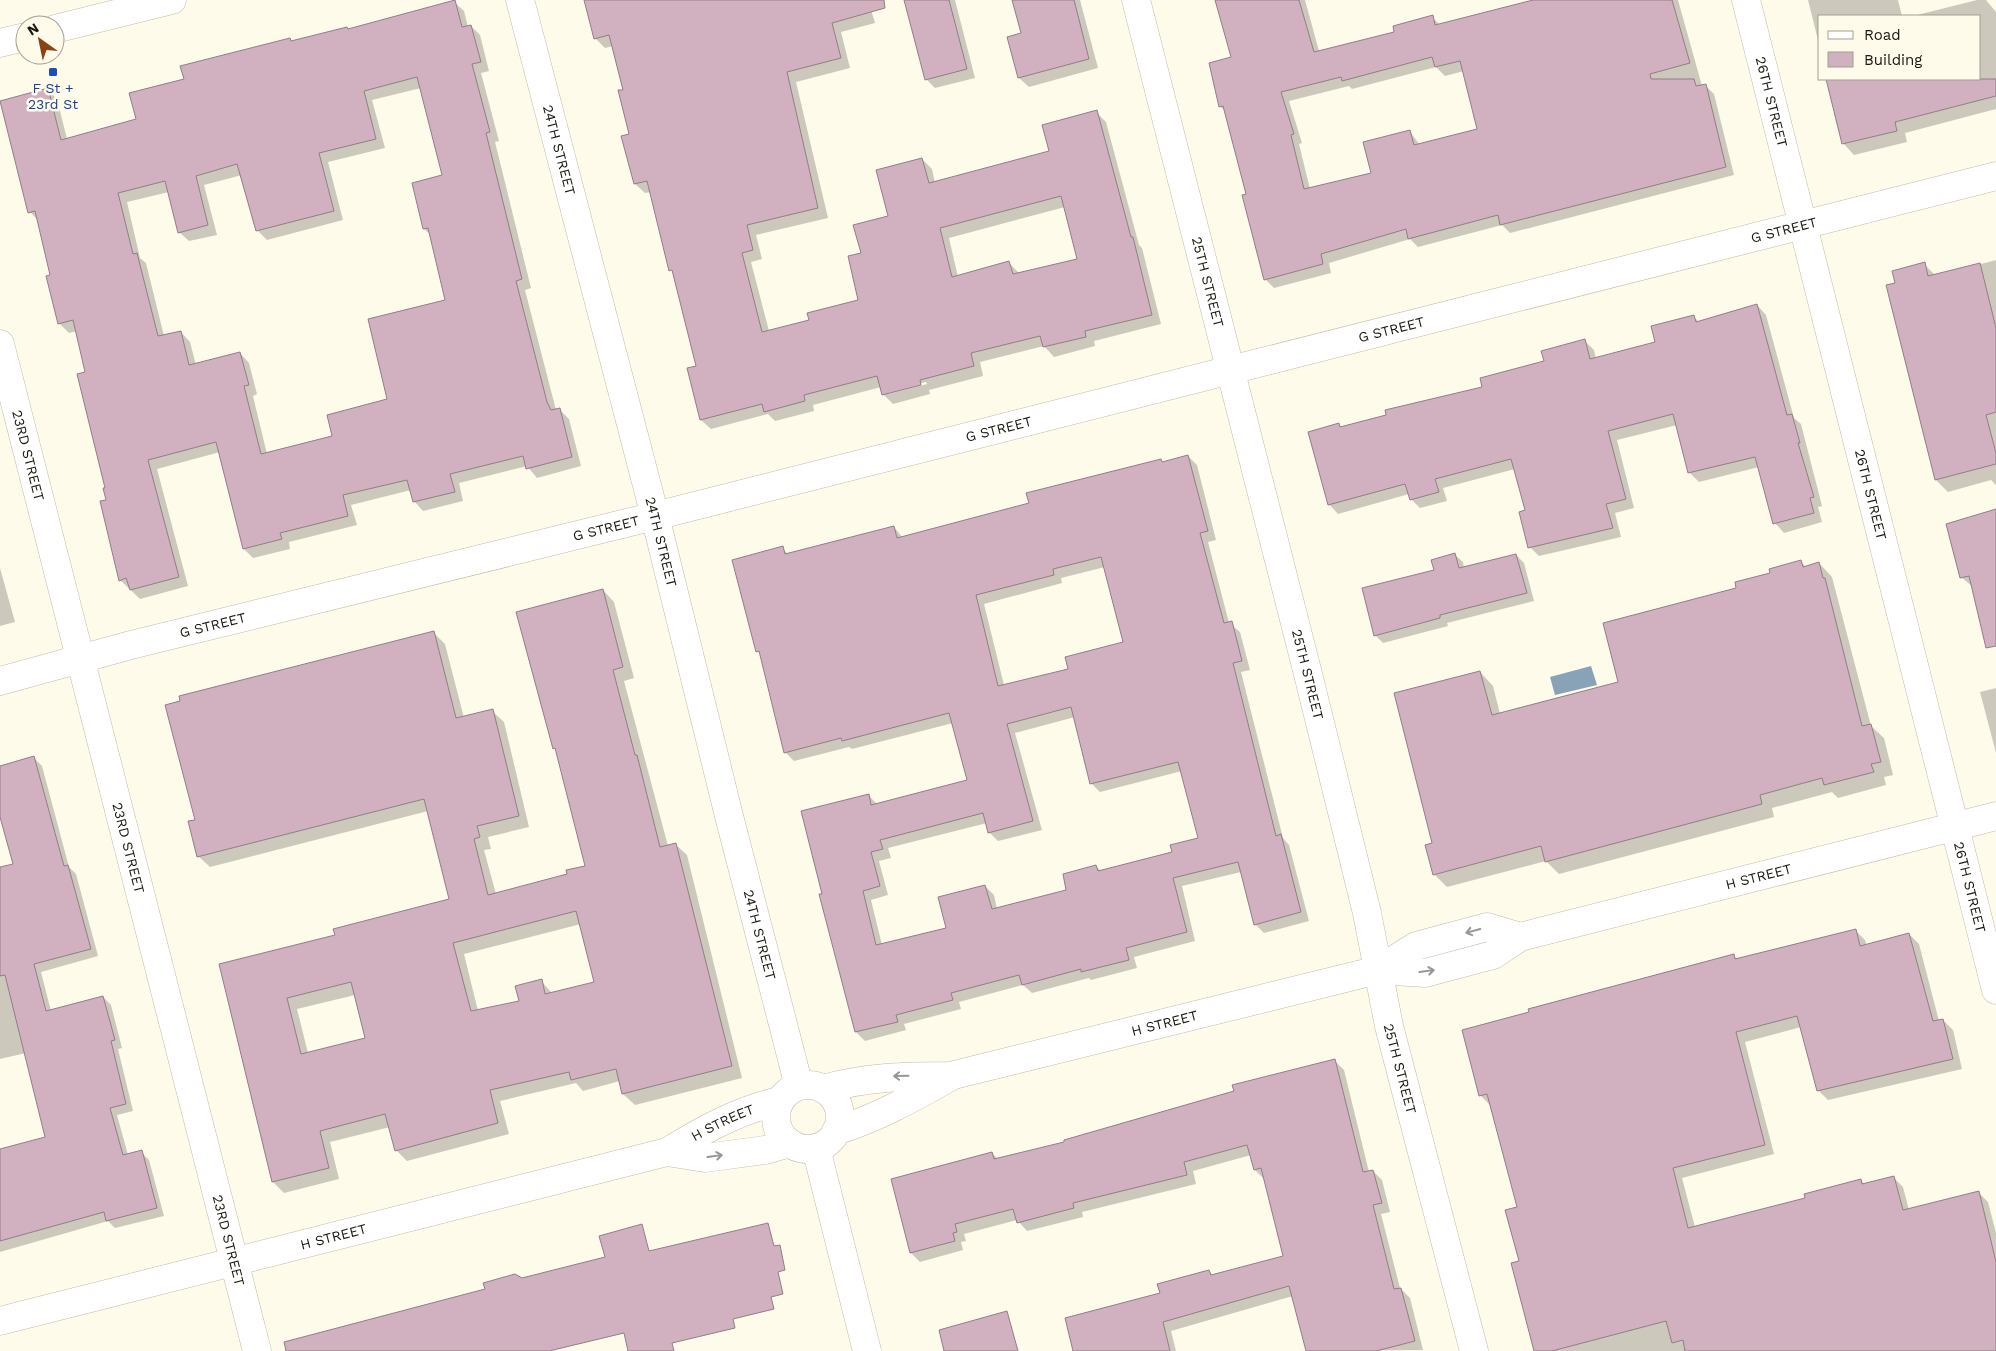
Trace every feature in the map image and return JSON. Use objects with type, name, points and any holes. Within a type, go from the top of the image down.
[{"type":"street","points":[[65,27],[172,0]]},
{"type":"street","name":"24TH STREET","points":[[520,0],[655,516],[729,816],[801,1092]]},
{"type":"street","name":"25TH STREET","points":[[1136,0],[1310,680],[1367,913],[1389,1026],[1474,1351]]},
{"type":"street","name":"26TH STREET","points":[[1746,0],[1996,990]]},
{"type":"street","points":[[0,43],[15,39]]},
{"type":"street","name":"G STREET","points":[[0,681],[131,645],[655,516],[1996,176]]},
{"type":"street","name":"23RD STREET","points":[[0,344],[257,1351]]},
{"type":"street","name":"H STREET","points":[[0,1320],[667,1152],[707,1128],[754,1106],[801,1092],[851,1081],[897,1076],[950,1076],[1378,970],[1425,973],[1492,955],[1520,937],[1996,816]]},
{"type":"street","name":"H STREET","points":[[667,1152],[705,1158],[814,1141],[862,1123],[907,1102],[950,1076]]},
{"type":"street","points":[[801,1092],[831,1094],[840,1112],[840,1122],[814,1141],[778,1128],[777,1109],[801,1092]]},
{"type":"street","points":[[814,1141],[867,1351]]},
{"type":"water","points":[[1591,666],[1597,685],[1555,695],[1550,677]]},
{"type":"building","points":[[455,0],[462,27],[471,25],[481,62],[472,64],[490,132],[486,133],[522,279],[516,281],[547,402],[551,410],[560,408],[572,457],[526,469],[523,456],[450,474],[455,492],[413,502],[407,480],[343,495],[348,516],[280,533],[282,539],[243,549],[216,442],[148,460],[179,577],[130,590],[126,578],[119,581],[100,501],[106,500],[103,488],[105,488],[77,374],[85,372],[73,320],[58,324],[46,276],[50,275],[35,211],[28,213],[0,101],[48,88],[61,140],[136,119],[129,93],[184,79],[180,66],[290,38],[291,41],[347,27],[348,29]],"holes":[[[417,77],[442,175],[412,183],[423,229],[428,228],[445,300],[368,319],[387,399],[327,415],[332,436],[261,454],[244,386],[249,385],[240,352],[189,365],[181,331],[158,336],[137,253],[133,254],[118,193],[165,181],[178,233],[208,225],[196,176],[237,164],[256,231],[334,211],[319,153],[376,139],[364,91]]]},
{"type":"building","points":[[584,0],[884,0],[885,8],[832,23],[841,58],[787,72],[818,208],[747,225],[753,250],[742,253],[762,332],[809,320],[807,313],[858,300],[848,256],[861,253],[853,225],[888,216],[876,170],[922,158],[929,183],[1049,151],[1042,125],[1097,110],[1131,237],[1133,237],[1152,315],[1085,331],[1086,337],[1043,347],[1040,336],[971,353],[974,366],[920,380],[921,385],[882,395],[877,376],[804,395],[805,401],[764,412],[762,404],[700,420],[687,368],[696,366],[672,270],[669,271],[647,181],[634,184],[621,136],[629,134],[618,90],[623,90],[609,35],[594,39]],"holes":[[[1061,196],[1077,259],[1013,274],[1009,261],[952,277],[940,228]]]},
{"type":"building","points":[[904,0],[949,0],[967,69],[925,80]]},
{"type":"building","points":[[1012,0],[1074,0],[1089,59],[1018,78],[1007,37],[1021,33]]},
{"type":"building","points":[[1215,0],[1299,0],[1314,52],[1394,32],[1393,26],[1433,15],[1435,25],[1533,0],[1672,0],[1690,63],[1650,74],[1651,79],[1694,79],[1696,86],[1706,84],[1726,167],[1500,225],[1498,215],[1408,239],[1406,229],[1321,254],[1323,264],[1264,280],[1242,195],[1246,194],[1223,106],[1219,107],[1209,63],[1231,57]],"holes":[[[1432,57],[1435,67],[1460,61],[1477,129],[1414,145],[1410,130],[1363,142],[1371,173],[1304,189],[1291,135],[1294,134],[1281,92],[1341,77],[1342,81]]]},
{"type":"building","points":[[1996,79],[1996,96],[1895,122],[1897,131],[1842,144],[1826,80]]},
{"type":"building","points":[[1925,262],[1928,276],[1980,263],[1996,328],[1996,412],[1986,415],[1996,453],[1996,464],[1935,480],[1886,285],[1895,283],[1892,271]]},
{"type":"building","points":[[1757,304],[1787,415],[1792,414],[1800,443],[1798,443],[1814,497],[1810,498],[1814,513],[1773,524],[1755,457],[1688,473],[1673,414],[1608,431],[1626,499],[1606,504],[1613,528],[1528,548],[1519,512],[1525,510],[1511,459],[1435,479],[1439,492],[1410,500],[1405,484],[1328,505],[1308,432],[1339,423],[1340,427],[1386,415],[1385,410],[1482,387],[1480,378],[1544,361],[1541,351],[1585,339],[1590,359],[1655,342],[1651,326],[1694,315],[1696,322]]},
{"type":"building","points":[[1188,455],[1208,531],[1200,533],[1224,623],[1232,621],[1242,661],[1233,663],[1276,836],[1281,834],[1301,912],[1254,925],[1238,862],[1173,878],[1187,932],[1126,948],[1129,960],[1081,972],[1081,969],[1022,985],[1019,975],[951,993],[953,1000],[896,1015],[898,1022],[855,1032],[819,894],[822,894],[801,811],[869,794],[871,805],[967,780],[949,713],[842,741],[841,738],[784,753],[759,651],[756,652],[732,560],[783,546],[785,554],[894,526],[897,538],[1029,503],[1026,493],[1161,459],[1162,462]],"holes":[[[1101,557],[1123,642],[1065,657],[1068,669],[998,686],[976,595],[1054,575],[1053,569]],[[1071,707],[1090,784],[1178,762],[1198,838],[1170,845],[1172,852],[1098,871],[1096,865],[1063,874],[1066,890],[992,909],[985,885],[938,897],[946,928],[876,945],[863,891],[880,886],[871,852],[883,849],[880,840],[983,813],[988,833],[1033,821],[1007,724]]]},
{"type":"building","points":[[1996,509],[1996,646],[1986,648],[1969,576],[1960,578],[1946,524]]},
{"type":"building","points":[[1455,553],[1459,568],[1516,554],[1527,593],[1440,615],[1440,618],[1374,636],[1362,588],[1434,570],[1431,560]]},
{"type":"building","points":[[1801,560],[1803,567],[1819,562],[1823,578],[1825,578],[1862,726],[1871,724],[1881,762],[1871,764],[1874,772],[1824,785],[1822,778],[1760,795],[1762,804],[1545,862],[1541,846],[1433,875],[1425,845],[1432,843],[1394,693],[1480,671],[1492,715],[1618,682],[1603,623],[1736,588],[1735,582],[1770,573],[1769,569]]},
{"type":"building","points":[[603,589],[623,667],[613,670],[635,755],[637,755],[660,847],[676,843],[732,1066],[622,1094],[616,1069],[571,1080],[569,1072],[490,1090],[498,1123],[395,1151],[385,1114],[320,1131],[329,1168],[272,1182],[219,964],[335,935],[333,929],[449,899],[424,799],[197,857],[188,821],[195,820],[165,705],[180,701],[179,696],[434,631],[456,718],[493,709],[519,816],[477,826],[480,837],[474,839],[488,895],[567,874],[566,870],[585,866],[555,748],[553,749],[516,612]],"holes":[[[576,911],[594,982],[545,994],[542,979],[515,986],[519,1001],[471,1011],[453,943]],[[351,982],[365,1038],[301,1054],[287,998]]]},
{"type":"building","points":[[34,756],[64,866],[68,865],[91,949],[34,964],[46,1011],[103,996],[115,1040],[111,1041],[126,1104],[110,1108],[123,1155],[142,1150],[157,1208],[106,1221],[104,1212],[0,1241],[0,1149],[45,1137],[5,975],[0,976],[0,867],[13,864],[0,817],[0,766]]},
{"type":"building","points":[[1856,929],[1860,946],[1909,933],[1933,1021],[1943,1019],[1953,1059],[1817,1091],[1797,1016],[1736,1032],[1765,1145],[1673,1168],[1688,1228],[1805,1198],[1804,1194],[1861,1179],[1862,1184],[1894,1176],[1903,1210],[1979,1191],[1996,1262],[1996,1351],[1685,1351],[1683,1340],[1672,1343],[1666,1321],[1552,1351],[1534,1351],[1511,1263],[1519,1261],[1505,1210],[1517,1207],[1487,1094],[1479,1096],[1462,1030],[1529,1012],[1528,1009],[1734,954],[1735,959]]},
{"type":"building","points":[[1335,1059],[1363,1172],[1373,1170],[1382,1203],[1373,1205],[1394,1289],[1401,1288],[1415,1341],[1376,1351],[1306,1351],[1289,1286],[1163,1322],[1170,1351],[1073,1351],[1065,1318],[1160,1293],[1157,1284],[1209,1270],[1211,1275],[1283,1256],[1261,1168],[1254,1170],[1247,1145],[1184,1162],[1187,1175],[1073,1203],[1074,1208],[1017,1223],[1013,1209],[955,1224],[957,1232],[953,1233],[955,1241],[910,1253],[891,1179],[992,1152],[994,1159],[1064,1142],[1064,1140],[1234,1091],[1232,1085]]},
{"type":"building","points":[[768,1223],[774,1246],[780,1245],[785,1270],[778,1272],[783,1294],[771,1297],[774,1309],[733,1319],[735,1328],[672,1343],[674,1351],[628,1351],[624,1333],[549,1351],[286,1351],[284,1342],[485,1289],[483,1283],[515,1274],[522,1278],[605,1257],[599,1236],[642,1224],[649,1251]]},
{"type":"building","points":[[1007,1311],[1018,1351],[944,1351],[939,1330]]},
{"type":"place","name":"F St + 23rd St","points":[[53,72]]}]
